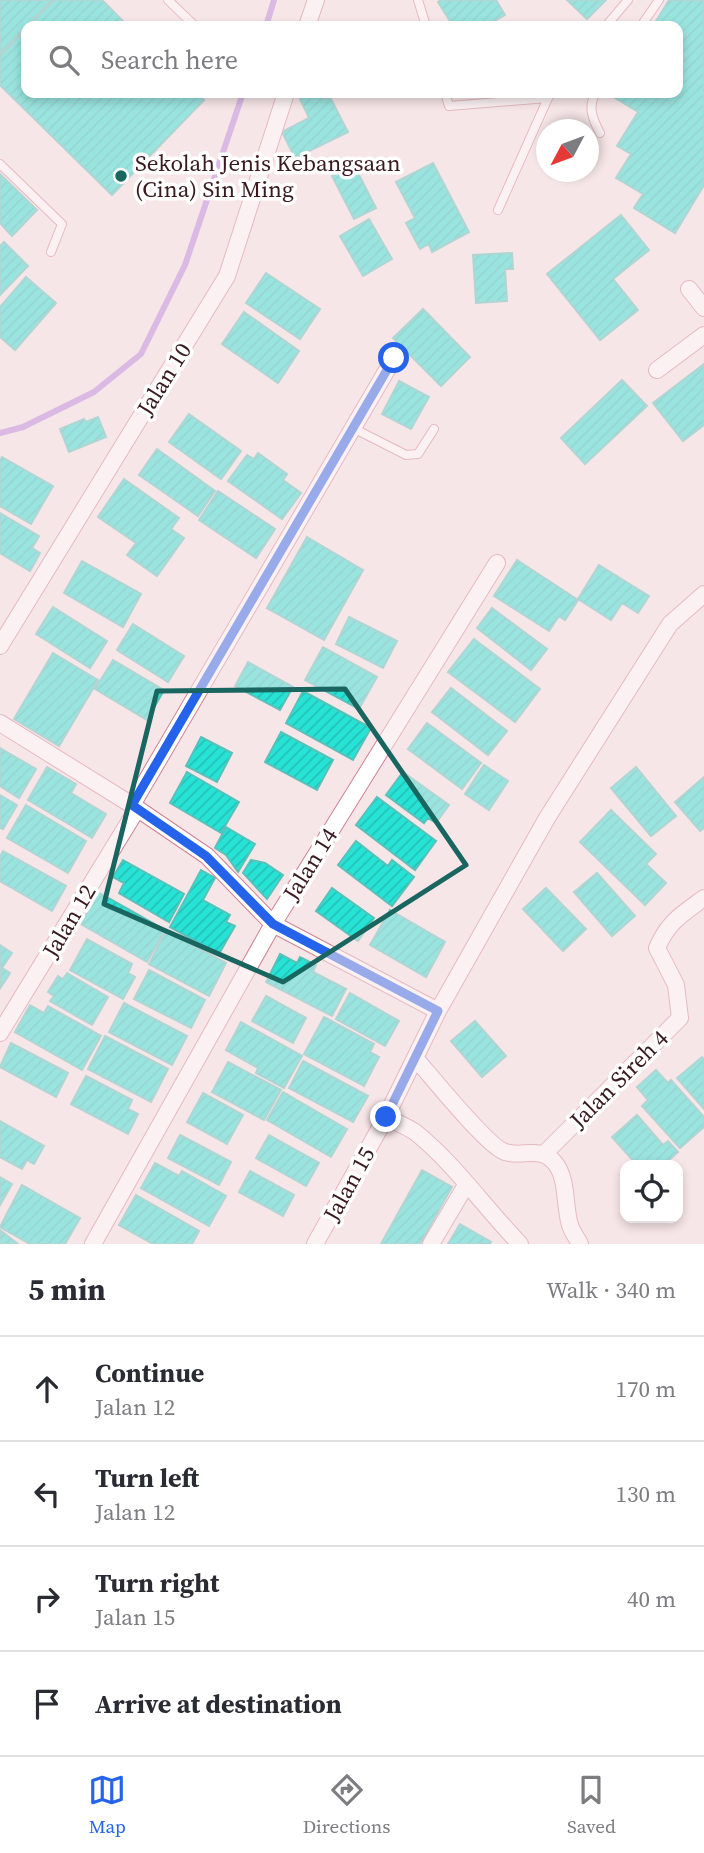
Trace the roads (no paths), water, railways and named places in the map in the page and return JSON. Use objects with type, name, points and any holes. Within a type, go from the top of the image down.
[{"type":"street","points":[[309,21],[316,0]]},
{"type":"street","name":"Jalan 10","points":[[0,646],[227,276],[284,98]]},
{"type":"street","points":[[689,289],[704,309]]},
{"type":"street","points":[[657,370],[704,335]]},
{"type":"street","name":"Jalan 12","points":[[0,1033],[394,358]]},
{"type":"street","name":"Jalan 14","points":[[93,1244],[273,924],[497,563]]},
{"type":"street","name":"Jalan 15","points":[[316,1244],[386,1117],[438,1011],[547,818],[670,624],[704,594]]},
{"type":"street","points":[[0,723],[134,807],[206,856],[273,924],[438,1011]]},
{"type":"street","name":"Jalan Sireh 4","points":[[544,1154],[680,1018],[676,985],[657,948],[664,932],[677,918],[704,898]]},
{"type":"street","points":[[416,1059],[484,1136],[504,1152],[544,1154],[555,1163],[562,1177],[570,1227],[580,1244]]},
{"type":"street","points":[[386,1117],[412,1130],[441,1155],[520,1244]]},
{"type":"street","points":[[431,1244],[466,1185]]},
{"type":"lane","points":[[168,0],[190,21]]},
{"type":"lane","points":[[418,0],[424,21]]},
{"type":"lane","points":[[611,21],[628,0]]},
{"type":"lane","points":[[644,21],[659,0]]},
{"type":"lane","points":[[447,98],[449,106],[530,98]]},
{"type":"lane","points":[[498,210],[549,98]]},
{"type":"lane","points":[[593,98],[592,118],[600,132]]},
{"type":"lane","points":[[0,164],[62,224],[51,252]]},
{"type":"lane","points":[[353,428],[406,455],[418,454],[434,429]]},
{"type":"waterway","points":[[268,21],[274,0]]},
{"type":"waterway","points":[[0,433],[23,427],[94,392],[141,354],[185,265],[241,98]]},
{"type":"place","name":"Sekolah Jenis Kebangsaan (Cina) Sin Ming","points":[[121,176]]}]
